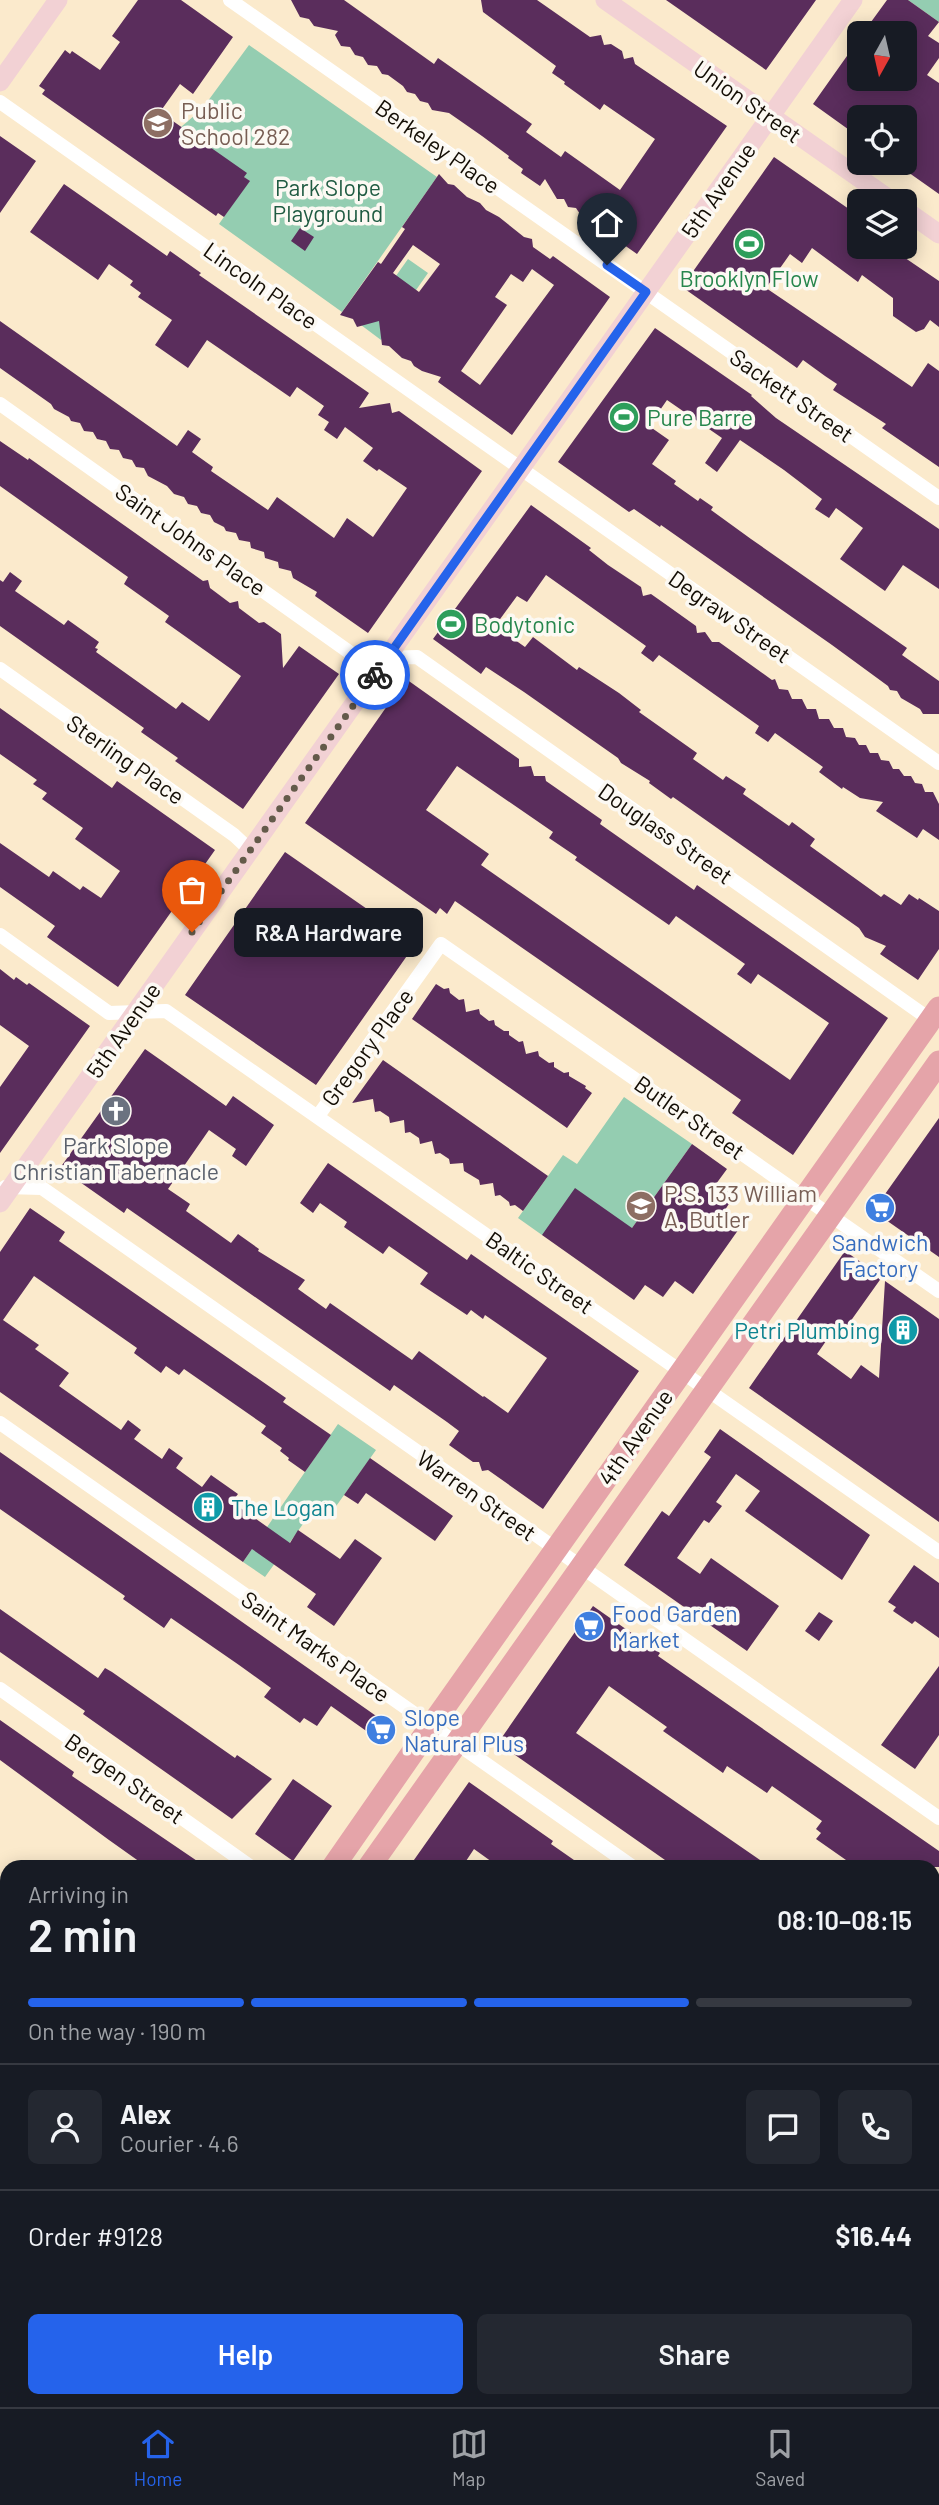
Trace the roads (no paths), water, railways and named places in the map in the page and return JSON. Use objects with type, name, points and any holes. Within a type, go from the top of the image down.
[{"type":"main road","name":"4th Avenue","points":[[339,1860],[430,1726],[805,1197],[936,1018]]},
{"type":"main road","name":"4th Avenue","points":[[374,1860],[939,1062]]},
{"type":"street","points":[[0,82],[58,0]]},
{"type":"street","name":"Berkeley Place","points":[[230,0],[646,292]]},
{"type":"street","name":"Union Street","points":[[605,0],[875,189]]},
{"type":"street","name":"5th Avenue","points":[[4,1193],[136,1012],[853,0]]},
{"type":"street","name":"Lincoln Place","points":[[0,102],[521,468]]},
{"type":"street","points":[[917,218],[939,234]]},
{"type":"street","name":"Sackett Street","points":[[646,292],[939,498]]},
{"type":"street","name":"Saint Johns Place","points":[[0,404],[359,659],[387,658]]},
{"type":"street","name":"Degraw Street","points":[[521,468],[939,763]]},
{"type":"street","name":"Douglass Street","points":[[387,658],[417,657],[936,1018]]},
{"type":"street","name":"Sterling Place","points":[[0,670],[233,835],[250,850]]},
{"type":"street","name":"Baltic Street","points":[[0,935],[109,1013],[166,1011],[939,1552]]},
{"type":"street","name":"Gregory Place","points":[[318,1116],[441,944]]},
{"type":"street","name":"Butler Street","points":[[441,944],[939,1290]]},
{"type":"street","name":"Warren Street","points":[[4,1193],[42,1188],[939,1818]]},
{"type":"street","name":"Saint Marks Place","points":[[0,1423],[623,1860]]},
{"type":"street","name":"Bergen Street","points":[[0,1689],[241,1860]]},
{"type":"place","name":"Public School 282","points":[[158,123]]},
{"type":"place","name":"Brooklyn Flow","points":[[749,244]]},
{"type":"place","name":"Pure Barre","points":[[624,417]]},
{"type":"place","name":"Bodytonic","points":[[451,624]]},
{"type":"place","name":"R&A Hardware","points":[[192,932]]},
{"type":"place","name":"Park Slope Christian Tabernacle","points":[[116,1111]]},
{"type":"place","name":"P.S. 133 William A. Butler","points":[[641,1206]]},
{"type":"place","name":"Sandwich Factory","points":[[880,1208]]},
{"type":"place","name":"Petri Plumbing","points":[[903,1330]]},
{"type":"place","name":"The Logan","points":[[208,1507]]},
{"type":"place","name":"Food Garden Market","points":[[589,1626]]},
{"type":"place","name":"Slope Natural Plus","points":[[381,1730]]},
{"type":"park label","name":"Park Slope Playground","points":[[328,200]]}]
